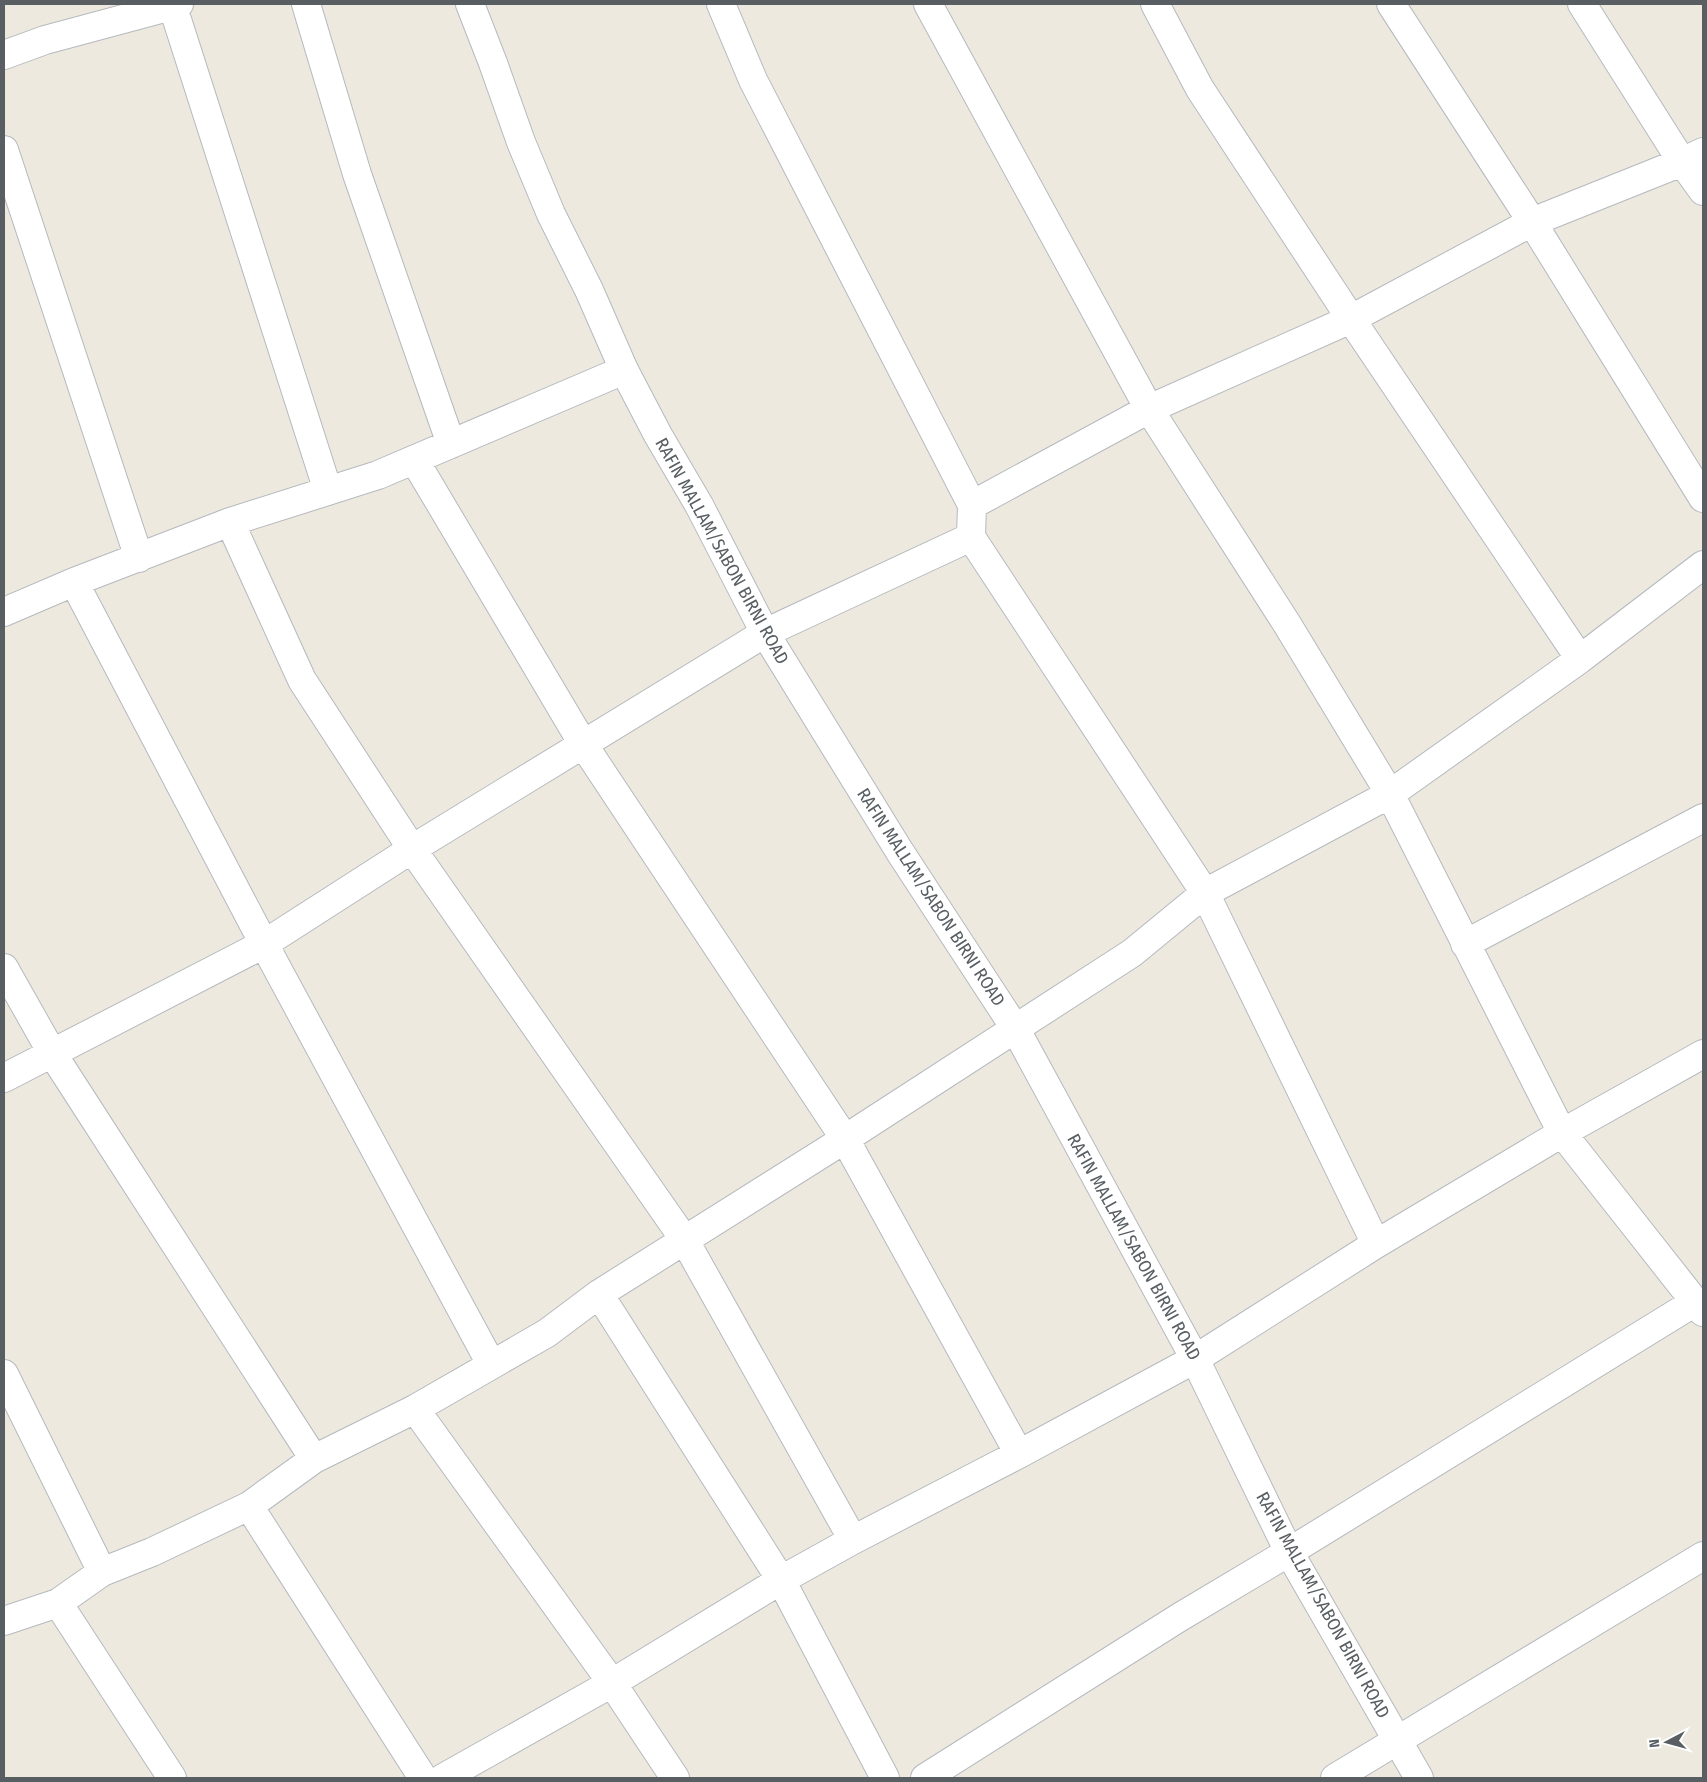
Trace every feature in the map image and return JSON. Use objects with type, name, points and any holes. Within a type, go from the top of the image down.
[{"type":"street","points":[[4,54],[45,40],[175,4],[328,491]]},
{"type":"street","points":[[306,4],[357,174],[451,444]]},
{"type":"street","name":"RAFIN MALLAM/SABON BIRNI ROAD","points":[[470,4],[521,142],[548,205],[589,290],[624,370],[658,435],[703,513],[765,633],[900,852],[1015,1028],[1196,1359],[1289,1552],[1419,1778]]},
{"type":"street","points":[[721,4],[753,80],[972,505],[971,537],[1205,893],[1376,1244]]},
{"type":"street","points":[[925,1778],[1180,1617],[1699,1307],[1562,1134],[1390,794],[1288,624],[1149,409],[928,4]]},
{"type":"street","points":[[1155,4],[1200,89],[1580,659]]},
{"type":"street","points":[[1391,4],[1532,222],[1703,498]]},
{"type":"street","points":[[1582,4],[1693,157],[1703,190]]},
{"type":"street","points":[[4,150],[139,558]]},
{"type":"street","points":[[972,505],[1149,409],[1351,318],[1532,222],[1693,157]]},
{"type":"street","points":[[4,612],[74,582],[230,522],[378,475],[415,461],[624,370]]},
{"type":"street","points":[[415,461],[582,744],[845,1139],[1019,1454]]},
{"type":"street","points":[[230,522],[302,680],[412,849],[684,1239],[853,1540]]},
{"type":"street","points":[[4,1078],[264,944],[412,849],[765,633],[971,537]]},
{"type":"street","points":[[5,1617],[58,1604],[102,1572],[152,1552],[249,1506],[314,1459],[415,1409],[547,1333],[599,1294],[845,1139],[1132,952],[1205,893],[1390,794],[1580,659],[1703,565]]},
{"type":"street","points":[[74,582],[264,944],[491,1364]]},
{"type":"street","points":[[1465,944],[1703,818]]},
{"type":"street","points":[[4,968],[52,1053],[314,1459]]},
{"type":"street","points":[[443,1778],[612,1683],[781,1580],[1196,1359],[1376,1244],[1562,1134],[1703,1054]]},
{"type":"street","points":[[599,1294],[781,1580],[884,1778]]},
{"type":"street","points":[[4,1374],[102,1572]]},
{"type":"street","points":[[415,1409],[612,1683],[675,1778]]},
{"type":"street","points":[[249,1506],[423,1778]]},
{"type":"street","points":[[1334,1778],[1703,1556]]},
{"type":"street","points":[[58,1604],[172,1778]]}]
